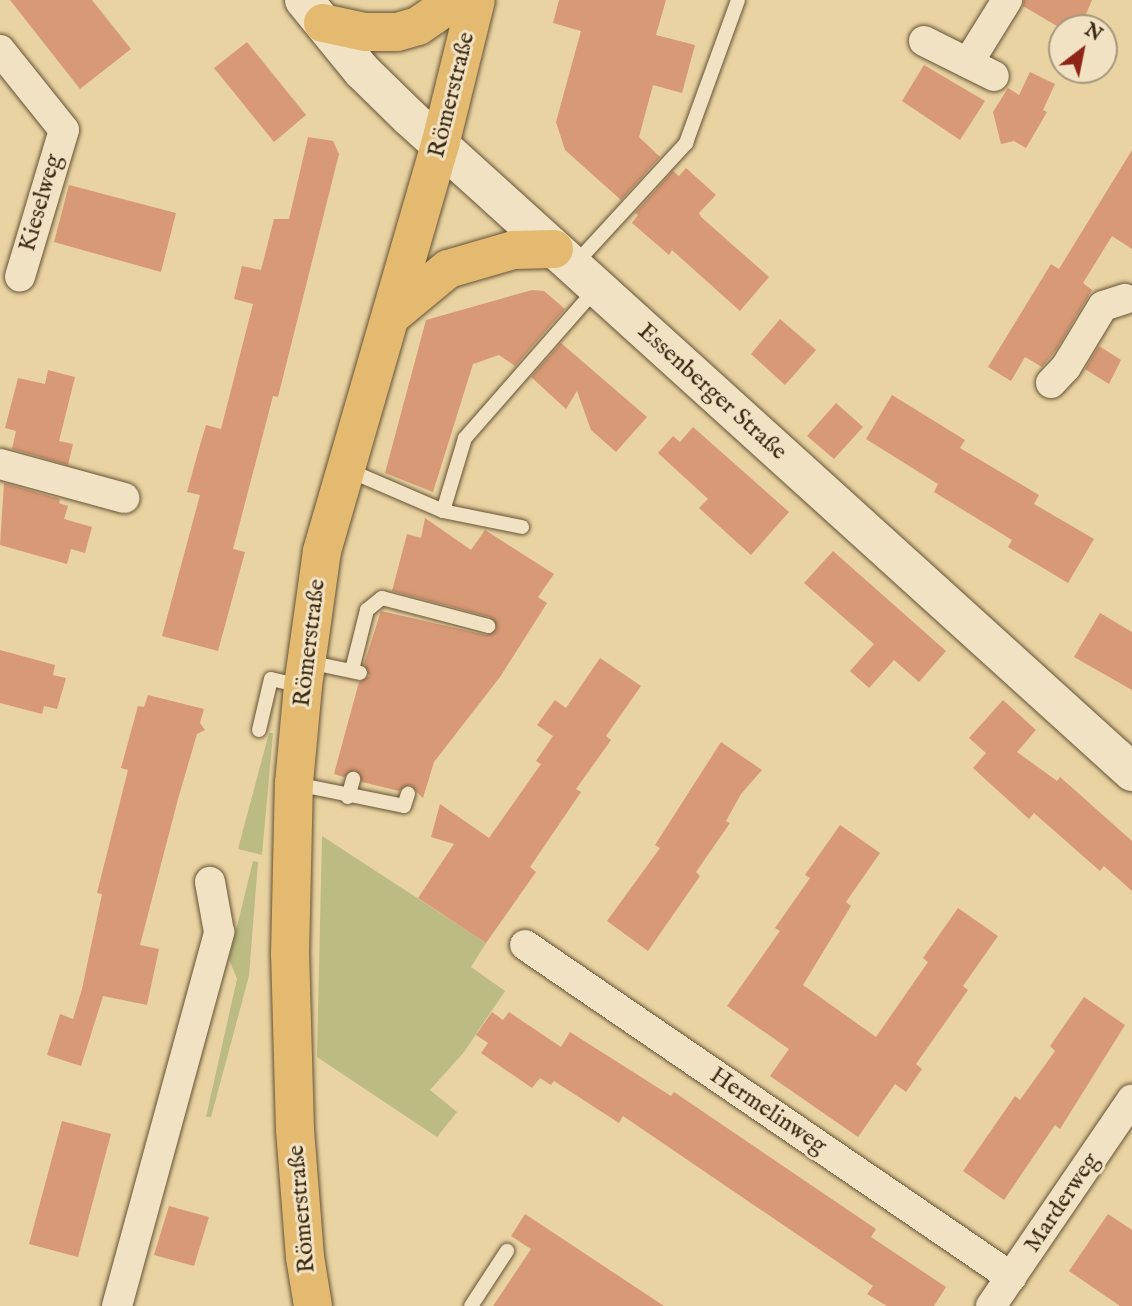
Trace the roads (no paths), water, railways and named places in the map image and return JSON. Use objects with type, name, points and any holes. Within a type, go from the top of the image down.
[{"type":"main road","points":[[313,12],[365,32],[397,32],[418,26],[456,0]]},
{"type":"main road","name":"Römerstraße","points":[[313,1306],[304,1257],[295,1130],[290,955],[294,783],[305,674],[320,566],[344,468],[440,145],[476,0]]},
{"type":"main road","points":[[390,317],[448,269],[514,250],[574,268]]},
{"type":"street","points":[[924,41],[981,69],[1007,0]]},
{"type":"street","name":"Essenberger Straße","points":[[313,12],[362,71],[440,145],[1132,772]]},
{"type":"street","name":"Kieselweg","points":[[0,50],[64,130],[20,277]]},
{"type":"street","points":[[1051,383],[1066,367],[1103,306],[1130,297]]},
{"type":"street","points":[[0,464],[124,498]]},
{"type":"street","points":[[117,1306],[219,932],[210,882]]},
{"type":"street","name":"Hermelinweg","points":[[524,945],[1011,1277]]},
{"type":"street","name":"Marderweg","points":[[991,1306],[1132,1099]]},
{"type":"lane","points":[[443,511],[465,438],[574,268],[686,143],[738,0]]},
{"type":"lane","points":[[344,468],[443,511],[522,527]]},
{"type":"lane","points":[[259,730],[271,679],[305,674],[357,672],[367,610],[382,598],[488,626]]},
{"type":"lane","points":[[348,797],[353,779]]},
{"type":"lane","points":[[294,783],[348,797],[404,806],[408,794]]},
{"type":"lane","points":[[471,1306],[507,1251]]}]
